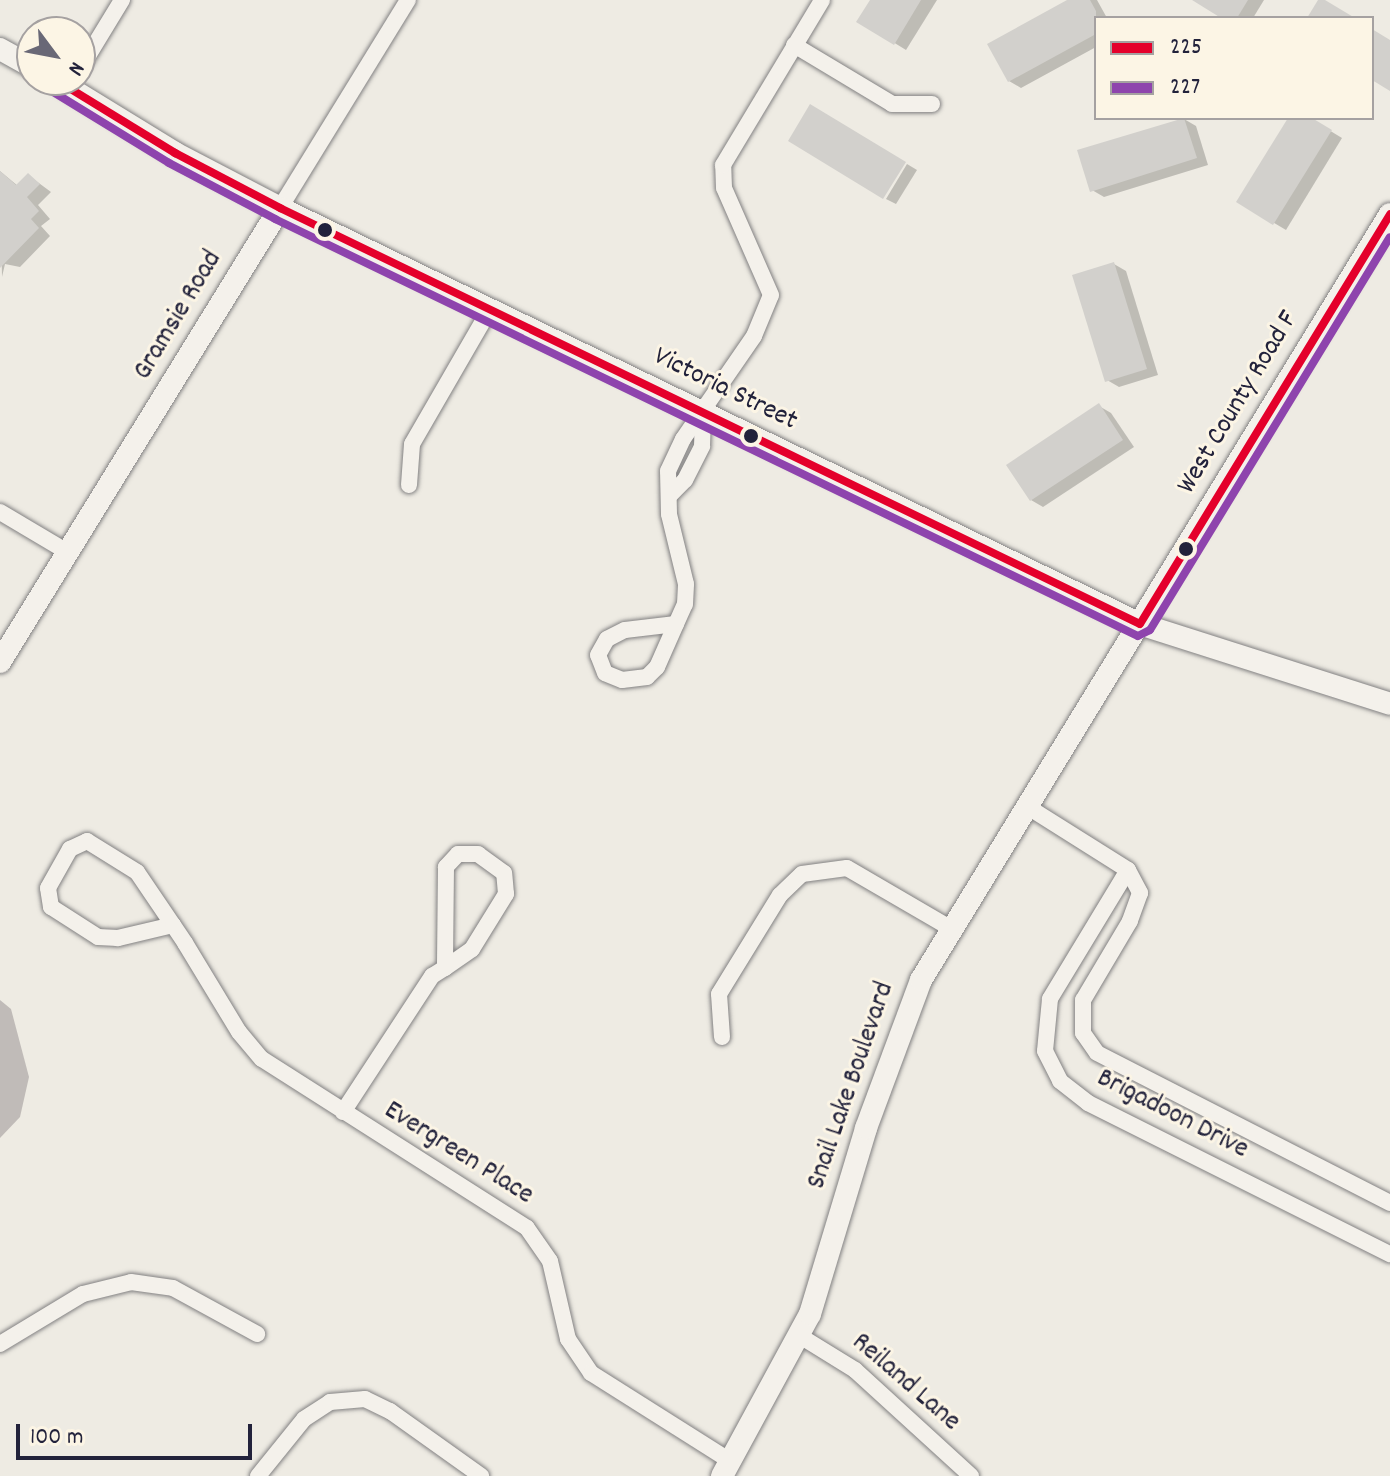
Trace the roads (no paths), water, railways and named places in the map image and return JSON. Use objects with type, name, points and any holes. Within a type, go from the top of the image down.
[{"type":"street","points":[[96,40],[122,0]]},
{"type":"street","name":"Gramsie Road","points":[[0,662],[408,0]]},
{"type":"street","points":[[676,624],[625,630],[607,639],[598,655],[605,673],[622,680],[647,677],[657,667],[685,604],[686,584],[668,471],[754,336],[771,295],[724,188],[723,165],[822,0]]},
{"type":"street","points":[[794,45],[892,104],[932,104]]},
{"type":"street","name":"Victoria Street","points":[[94,96],[175,153],[280,208],[1140,624],[1390,704]]},
{"type":"street","name":"West County Road F","points":[[1140,624],[1390,214]]},
{"type":"street","points":[[409,485],[412,444],[490,309]]},
{"type":"street","points":[[0,512],[69,553]]},
{"type":"street","name":"Snail Lake Boulevard","points":[[727,1471],[800,1336],[908,1005],[1140,624]]},
{"type":"street","points":[[1028,807],[1128,870]]},
{"type":"street","name":"Evergreen Place","points":[[173,925],[118,938],[98,937],[51,907],[48,888],[70,849],[87,841],[137,872],[173,925],[247,1043],[279,1073],[527,1228],[550,1261],[568,1339],[591,1373],[727,1471]]},
{"type":"street","points":[[343,1112],[432,976],[445,968],[472,949],[506,894],[504,873],[478,854],[458,854],[446,867],[445,968]]},
{"type":"street","points":[[722,1037],[719,994],[780,895],[802,874],[831,866],[847,868],[952,929]]},
{"type":"street","name":"Brigadoon Drive","points":[[1390,1203],[1117,1066],[1089,1043],[1080,1020],[1083,1000],[1138,904],[1137,881],[1128,870],[1050,999],[1045,1051],[1060,1081],[1088,1103],[1390,1254]]},
{"type":"street","points":[[0,1344],[83,1294],[131,1282],[173,1288],[257,1334]]},
{"type":"street","name":"Reiland Lane","points":[[800,1336],[855,1370],[971,1476]]},
{"type":"street","points":[[258,1476],[304,1419],[330,1402],[365,1399],[390,1411],[481,1476]]}]
